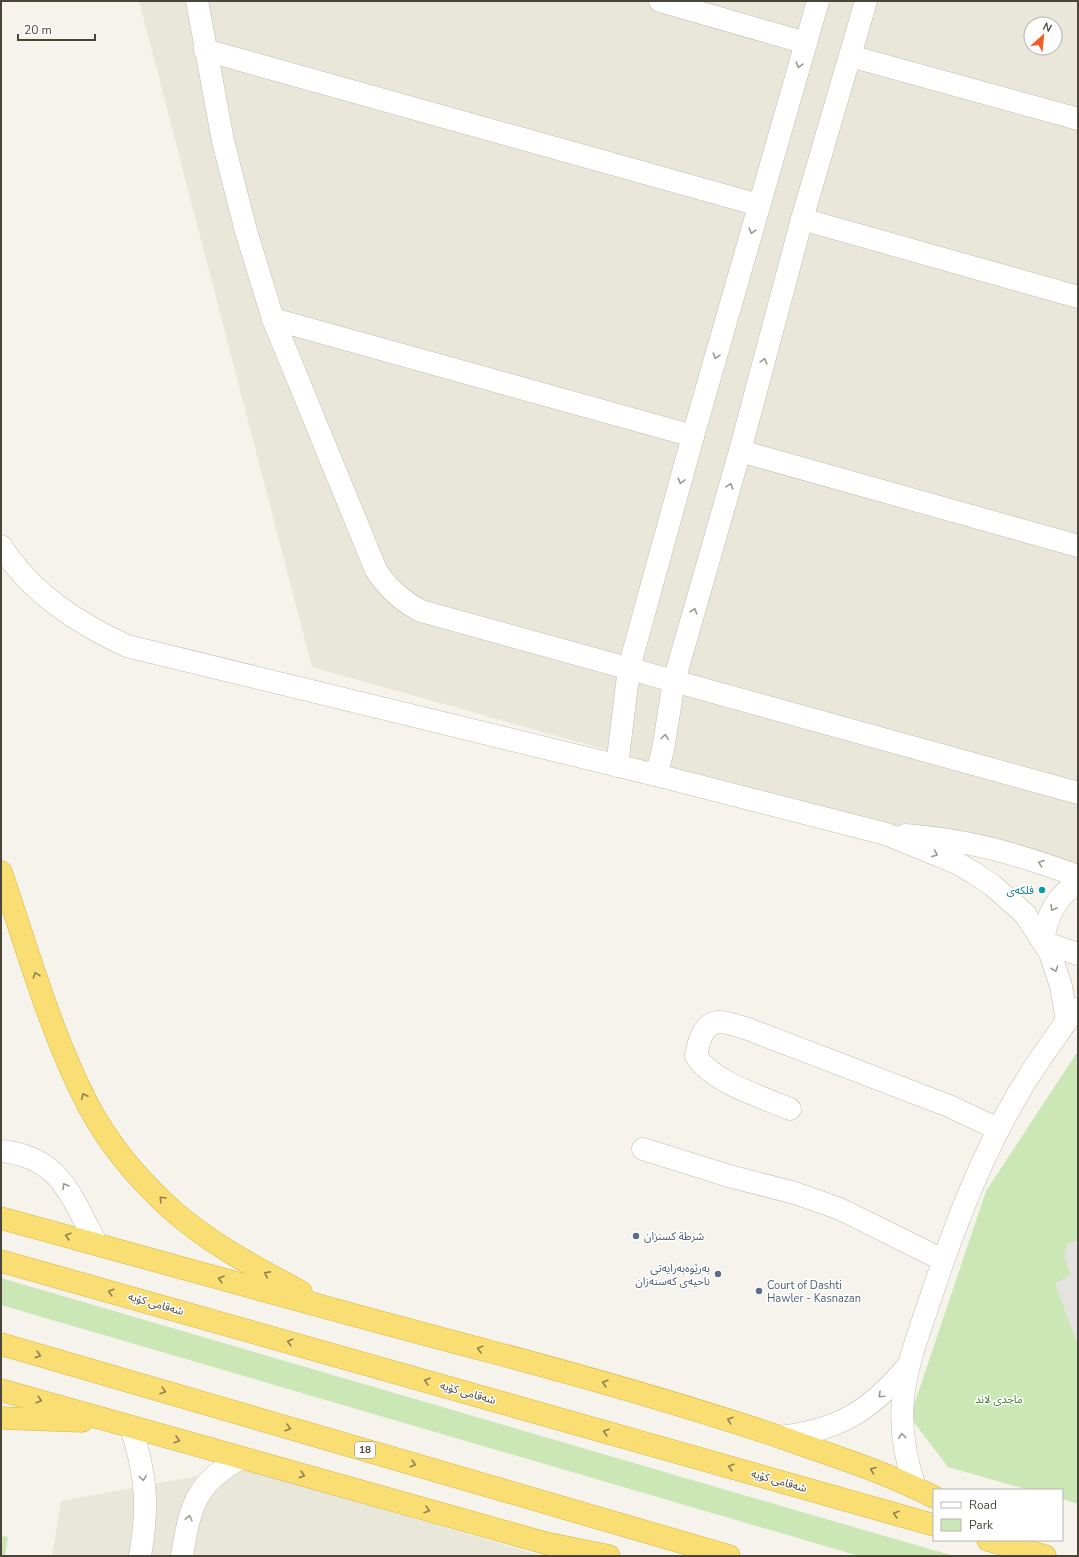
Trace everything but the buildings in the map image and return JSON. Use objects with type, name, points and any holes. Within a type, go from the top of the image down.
[{"type":"highway","points":[[1,872],[69,1067],[89,1106],[112,1143],[140,1178],[171,1209],[205,1236],[242,1260],[339,1312]]},
{"type":"highway","points":[[1,1218],[339,1312],[598,1380],[848,1460],[915,1487],[933,1496]]},
{"type":"highway","name":"شەقامی کۆیە","points":[[1,1261],[933,1525]]},
{"type":"highway","name":"18","points":[[1,1344],[729,1556]]},
{"type":"highway","points":[[1,1390],[241,1458],[543,1550],[609,1556]]},
{"type":"highway","points":[[1,1418],[125,1425]]},
{"type":"highway","points":[[992,1541],[1044,1556]]},
{"type":"highway","points":[[1017,1541],[1044,1556]]},
{"type":"street","points":[[197,1],[205,50],[227,156],[246,231],[274,319],[376,570],[391,590],[400,598],[421,611],[1078,793]]},
{"type":"street","points":[[660,1],[806,43]]},
{"type":"street","points":[[617,766],[629,668],[693,436],[818,1]]},
{"type":"street","points":[[656,775],[663,750],[674,681],[740,451],[802,219],[866,1]]},
{"type":"street","points":[[205,50],[759,205]]},
{"type":"street","points":[[850,56],[1078,119]]},
{"type":"street","points":[[802,219],[1078,297]]},
{"type":"street","points":[[274,319],[693,436]]},
{"type":"street","points":[[740,451],[1078,546]]},
{"type":"street","points":[[1,546],[31,584],[60,609],[92,630],[127,646],[656,775],[886,834],[957,863],[992,885],[1025,914],[1050,952],[1072,1013],[1042,1056],[998,1129],[977,1172],[943,1260],[907,1367],[901,1407],[901,1427],[908,1468],[915,1487]]},
{"type":"street","points":[[886,834],[940,838],[985,846],[1029,858],[1078,876]]},
{"type":"street","points":[[1043,942],[1045,926],[1051,911],[1059,898],[1078,883]]},
{"type":"street","points":[[1043,942],[1078,954]]},
{"type":"street","points":[[790,1109],[722,1079],[701,1064],[696,1056],[703,1032],[710,1025],[718,1022],[748,1029],[949,1106],[998,1129]]},
{"type":"street","points":[[643,1149],[729,1176],[795,1193],[840,1208],[943,1260]]},
{"type":"street","points":[[1,1151],[23,1155],[38,1160],[51,1169],[61,1180],[97,1244]]},
{"type":"street","points":[[780,1437],[805,1434],[829,1427],[852,1417],[873,1403],[891,1386],[907,1367]]},
{"type":"street","points":[[125,1425],[141,1465],[145,1492],[146,1525],[140,1556]]},
{"type":"street","points":[[182,1556],[190,1512],[198,1495],[210,1479],[224,1467],[241,1458]]},
{"type":"shaded area","points":[[139,1],[1078,1],[1078,870],[1069,880],[312,667]]},
{"type":"shaded area","points":[[1078,1240],[1078,1346],[1055,1283],[1071,1275],[1064,1256],[1067,1244]]},
{"type":"shaded area","points":[[241,1468],[542,1556],[52,1556],[61,1501]]},
{"type":"green space","name":"ماجدی لاند","points":[[1078,1051],[1078,1504],[1063,1499],[1063,1489],[1025,1489],[948,1467],[910,1417],[986,1191]]},
{"type":"green space","points":[[1,1278],[954,1556],[859,1556],[1,1305]]},
{"type":"green space","points":[[1,1536],[8,1537],[5,1556],[1,1556]]},
{"type":"place","name":"فلکەی","points":[[1042,890]]},
{"type":"place","name":"شرطة كسنزان","points":[[636,1236]]},
{"type":"place","name":"بەرێوەبەرایەتی ناحیەی کەسنەزان","points":[[718,1274]]},
{"type":"place","name":"Court of Dashti Hawler - Kasnazan","points":[[759,1291]]}]
